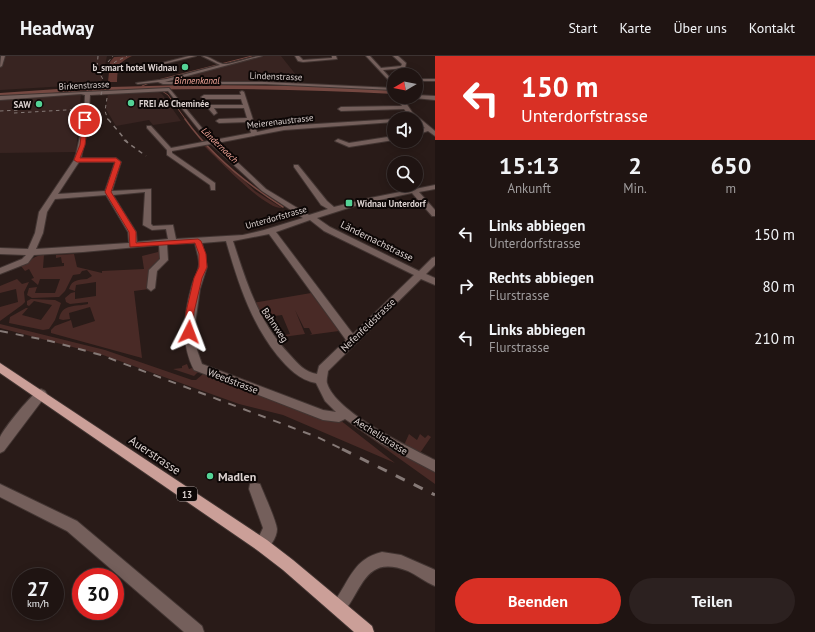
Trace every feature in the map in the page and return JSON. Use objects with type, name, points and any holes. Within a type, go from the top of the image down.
[{"type":"main road","name":"Auerstrasse","points":[[0,367],[262,545],[288,565],[366,632]]},
{"type":"street","points":[[164,63],[194,56]]},
{"type":"street","points":[[204,56],[221,64]]},
{"type":"street","points":[[138,83],[158,81],[221,64],[260,56]]},
{"type":"street","points":[[297,56],[300,60],[304,61],[335,59],[334,56]]},
{"type":"street","points":[[368,56],[387,77]]},
{"type":"street","points":[[379,69],[403,67],[404,64],[395,56]]},
{"type":"street","points":[[0,66],[2,58]]},
{"type":"street","points":[[423,80],[435,80]]},
{"type":"street","name":"Lindenstrasse","points":[[158,81],[163,83],[265,83],[387,89]]},
{"type":"street","name":"Birkenstrasse","points":[[0,98],[168,90]]},
{"type":"street","name":"Ländernachstrasse","points":[[168,90],[207,142],[264,190],[327,229],[435,282]]},
{"type":"street","points":[[298,91],[387,95]]},
{"type":"street","points":[[0,271],[25,261],[32,253],[39,233],[43,212],[77,160],[84,137],[87,94]]},
{"type":"street","points":[[204,97],[243,94],[254,132]]},
{"type":"street","points":[[423,97],[435,98]]},
{"type":"street","points":[[404,104],[410,112]]},
{"type":"street","points":[[214,113],[210,107],[246,106]]},
{"type":"street","points":[[341,109],[405,107]]},
{"type":"street","points":[[219,121],[251,120]]},
{"type":"street","name":"Meierenaustrasse","points":[[170,150],[254,132],[284,128],[387,121]]},
{"type":"street","points":[[423,124],[435,133]]},
{"type":"street","points":[[149,127],[170,150],[169,154],[213,184],[213,189]]},
{"type":"street","points":[[423,131],[428,129]]},
{"type":"street","points":[[338,141],[348,145],[387,139]]},
{"type":"street","points":[[77,160],[116,160],[118,162],[108,192],[132,232],[133,246]]},
{"type":"street","points":[[296,166],[324,203],[333,210]]},
{"type":"street","name":"Unterdorfstrasse","points":[[423,189],[435,187]]},
{"type":"street","points":[[52,197],[149,190],[148,225],[152,228],[170,226],[164,260],[153,270],[151,288]]},
{"type":"street","name":"Unterdorfstrasse","points":[[0,251],[32,253],[68,252],[168,242],[230,239],[271,231],[350,205],[409,192]]},
{"type":"street","points":[[415,192],[435,214]]},
{"type":"street","points":[[271,231],[347,335],[353,340]]},
{"type":"street","name":"Bahnweg","points":[[230,239],[246,293],[262,329],[299,372],[310,378],[320,379]]},
{"type":"street","name":"Weedstrasse","points":[[198,241],[202,254],[203,267],[198,278],[190,312],[189,332],[195,362],[198,367],[323,415],[339,417],[346,413]]},
{"type":"street","name":"Nefenfeldstrasse","points":[[320,379],[323,369],[435,260]]},
{"type":"street","name":"Aechelistrasse","points":[[320,379],[321,385],[327,396],[346,413],[384,440],[435,466]]},
{"type":"street","points":[[0,447],[32,403],[41,394]]},
{"type":"street","points":[[255,489],[270,528],[262,545]]},
{"type":"street","points":[[0,490],[72,526],[196,632]]},
{"type":"street","points":[[338,607],[366,566],[378,560],[398,560],[429,574],[435,579]]},
{"type":"shaded area","points":[[3,56],[107,56],[101,84],[0,90],[0,67]]},
{"type":"shaded area","points":[[132,56],[123,61],[119,66],[117,82],[108,82],[110,62],[114,57]]},
{"type":"shaded area","points":[[260,56],[281,56],[304,85],[265,83],[163,83],[167,80]]},
{"type":"shaded area","points":[[187,85],[312,86],[387,90],[387,94],[295,90],[197,89],[99,91],[0,96],[0,93],[72,88]]},
{"type":"shaded area","points":[[154,90],[162,94],[181,121],[153,125],[149,120],[116,126],[106,109],[108,92]]},
{"type":"shaded area","points":[[81,94],[76,152],[0,153],[0,100]]},
{"type":"shaded area","points":[[206,144],[255,191],[282,208],[274,206],[264,200],[241,182],[203,145]]},
{"type":"shaded area","points":[[158,247],[161,262],[151,269],[149,289],[134,291],[142,358],[51,333],[51,330],[55,326],[71,320],[73,328],[95,321],[90,307],[69,313],[70,319],[59,319],[63,310],[66,308],[88,304],[88,302],[70,304],[66,302],[65,298],[71,293],[75,292],[75,299],[96,296],[96,282],[76,285],[75,291],[69,289],[72,283],[92,276],[87,270],[82,271],[80,274],[73,275],[65,291],[59,297],[32,298],[27,295],[29,288],[37,287],[35,293],[55,293],[60,279],[40,279],[38,285],[31,279],[34,278],[29,269],[25,271],[21,266],[34,257],[44,255],[43,268],[64,266],[61,257],[56,258],[56,255],[74,254],[77,267],[102,273],[102,271],[144,269],[142,256],[158,252]]},
{"type":"shaded area","points":[[17,279],[22,284],[29,282],[24,292],[25,302],[0,321],[0,307],[18,302],[16,289],[0,293],[0,286]]},
{"type":"shaded area","points":[[311,293],[339,331],[309,335],[312,334],[309,328],[304,328],[295,310],[305,334],[275,338],[274,337],[290,334],[282,315],[267,317],[269,321],[265,322],[263,316],[259,316],[253,303]]},
{"type":"shaded area","points":[[31,299],[55,300],[61,303],[55,320],[49,329],[43,330],[9,323],[10,317],[26,308],[28,308],[22,315],[41,320],[52,305],[34,301],[29,306],[27,305],[27,301]]},
{"type":"shaded area","points":[[0,324],[105,350],[192,380],[196,380],[203,374],[340,420],[395,463],[283,415],[239,404],[103,355],[0,328]]},
{"type":"shaded area","points":[[187,364],[189,369],[195,367],[199,371],[194,376],[173,369],[182,368],[182,366]]},
{"type":"shaded area","points":[[344,419],[347,419],[435,469],[435,484]]},
{"type":"shaded area","points":[[409,434],[417,440],[420,434],[425,438],[428,435],[431,437],[420,453],[405,446]]},
{"type":"waterway","name":"Binnenkanal","points":[[142,86],[154,81],[252,56]]},
{"type":"waterway","name":"Ländernaach","points":[[156,87],[168,95],[186,120]]},
{"type":"waterway","name":"Ländernaach","points":[[185,119],[206,144],[230,168],[283,207]]},
{"type":"railway","points":[[98,56],[97,69],[104,81]]},
{"type":"railway","points":[[108,62],[113,56]]},
{"type":"railway","points":[[109,68],[115,62],[127,56]]},
{"type":"railway","points":[[101,95],[102,91]]},
{"type":"railway","points":[[107,98],[105,111],[108,120]]},
{"type":"railway","points":[[14,113],[83,109]]},
{"type":"railway","points":[[0,111],[20,110]]},
{"type":"railway","points":[[108,119],[128,143]]},
{"type":"railway","points":[[124,140],[128,143]]},
{"type":"railway","points":[[128,143],[146,156]]},
{"type":"railway","points":[[0,331],[50,341],[101,355],[317,437],[344,450]]},
{"type":"railway","points":[[342,449],[435,495]]},
{"type":"place","name":"b_smart hotel Widnau","points":[[185,67]]},
{"type":"place","name":"FREI AG Cheminée","points":[[131,103]]},
{"type":"place","name":"SAW","points":[[39,104]]},
{"type":"place","name":"Widnau Unterdorf","points":[[349,203]]},
{"type":"place","name":"Madlen","points":[[210,476]]},
{"type":"route","points":[[85,120],[84,137],[77,160],[116,160],[118,162],[108,192],[132,232],[133,246],[198,241],[202,254],[203,267],[198,278],[190,312],[189,332]]}]
